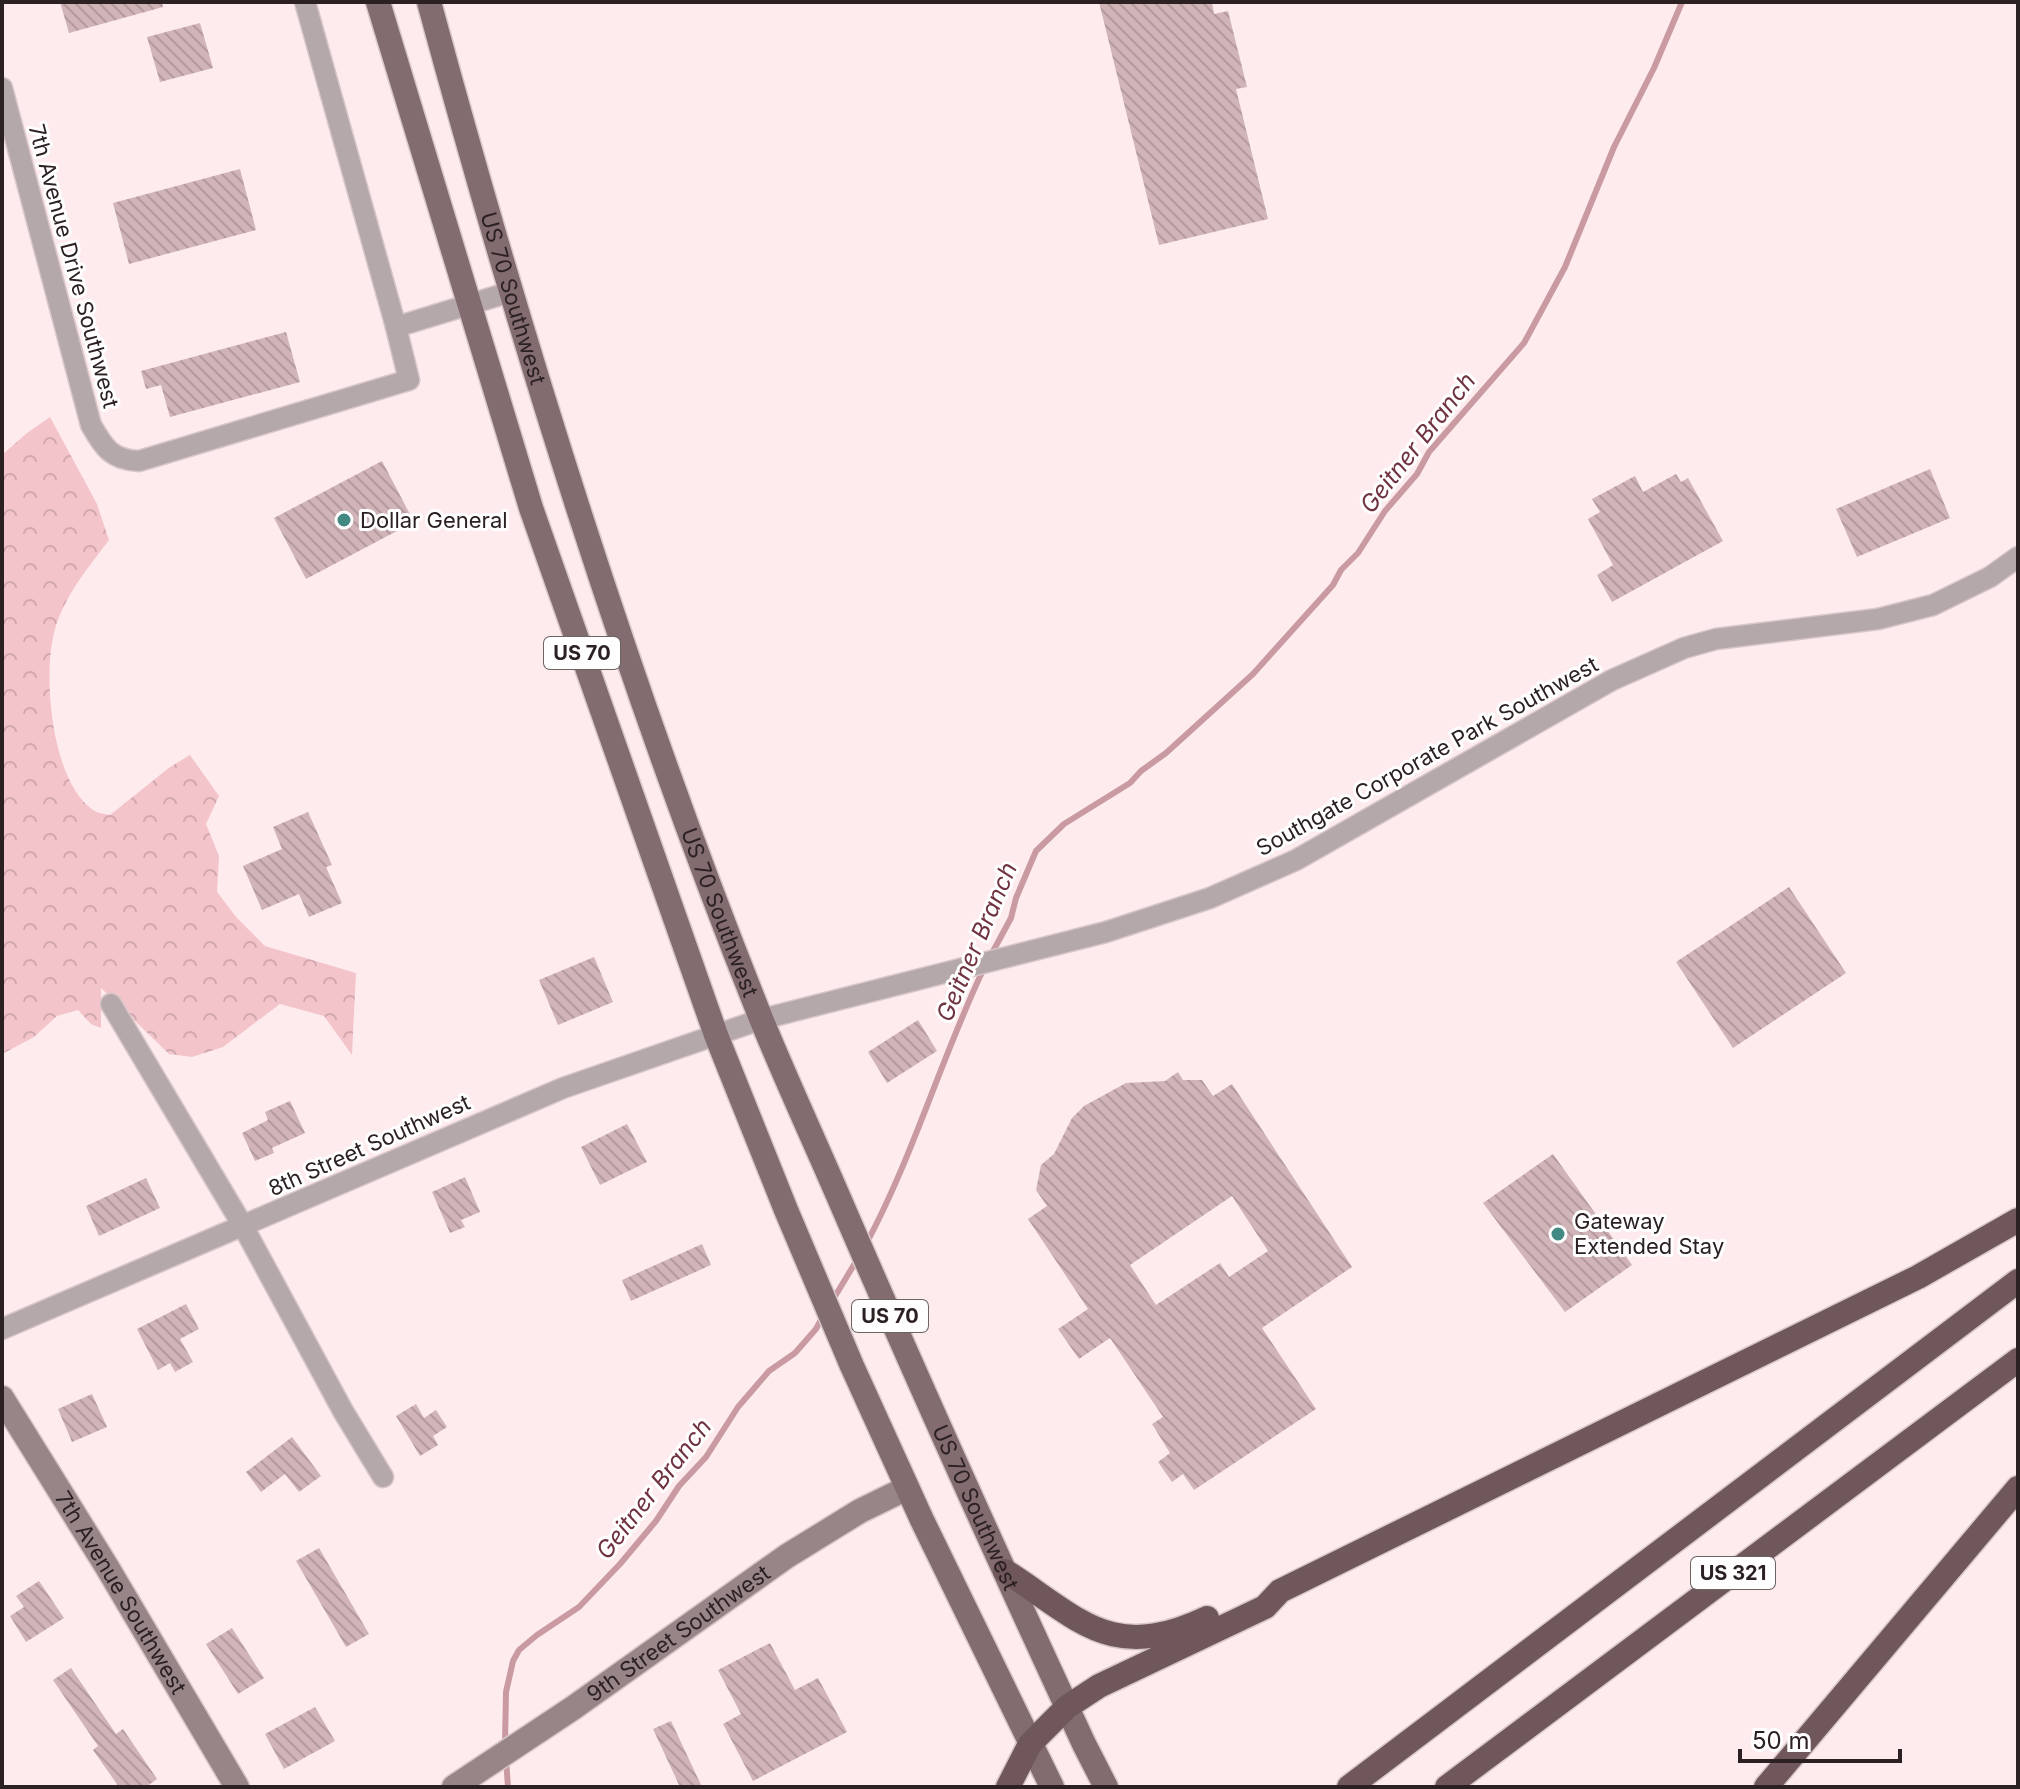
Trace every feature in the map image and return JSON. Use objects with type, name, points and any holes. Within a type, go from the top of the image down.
[{"type":"highway","points":[[1005,1571],[1080,1623],[1111,1635],[1127,1637],[1182,1629],[1259,1594],[1280,1591],[1778,1348],[1918,1277],[2018,1220]]},
{"type":"highway","name":"US 321","points":[[1349,1787],[2018,1281]]},
{"type":"highway","name":"US 321","points":[[1447,1787],[2018,1360]]},
{"type":"highway","points":[[1766,1787],[2018,1488]]},
{"type":"highway","points":[[1008,1787],[1030,1744],[1067,1707],[1099,1686],[1265,1607],[1280,1591]]},
{"type":"main road","name":"US 70 Southwest","points":[[378,2],[531,508],[716,1035],[791,1224],[907,1488],[1052,1787]]},
{"type":"main road","name":"US 70 Southwest","points":[[429,2],[510,292],[644,704],[762,1019],[921,1389],[1106,1787]]},
{"type":"street","points":[[305,2],[396,327],[510,292]]},
{"type":"street","name":"7th Avenue Drive Southwest","points":[[2,88],[91,425],[108,452],[122,460],[139,461],[409,380],[396,327]]},
{"type":"street","name":"Southgate Corporate Park Southwest","points":[[762,1019],[1106,932],[1210,898],[1296,860],[1651,660],[1716,639],[1878,619],[1933,605],[1990,577],[2018,557]]},
{"type":"street","points":[[111,1004],[243,1226],[343,1411],[383,1477]]},
{"type":"street","name":"8th Street Southwest","points":[[2,1329],[563,1088],[762,1019]]},
{"type":"street","name":"7th Avenue Southwest","points":[[2,1398],[107,1567],[237,1787]]},
{"type":"street","name":"9th Street Southwest","points":[[454,1787],[573,1708],[787,1556],[860,1511],[907,1488]]},
{"type":"green space","points":[[50,417],[97,504],[109,540],[65,605],[51,649],[53,726],[68,776],[79,796],[93,810],[110,815],[190,755],[219,796],[206,824],[219,856],[217,892],[265,946],[356,973],[352,1055],[324,1016],[280,1004],[223,1047],[192,1057],[169,1054],[101,988],[101,1028],[91,1024],[78,1010],[57,1016],[34,1037],[2,1054],[2,455]]},
{"type":"building","points":[[60,2],[162,2],[163,7],[69,33]]},
{"type":"building","points":[[1099,2],[1212,2],[1214,14],[1228,11],[1247,87],[1236,89],[1268,219],[1159,245]]},
{"type":"building","points":[[200,23],[213,68],[160,82],[147,37]]},
{"type":"building","points":[[240,169],[256,230],[129,264],[113,203]]},
{"type":"building","points":[[286,332],[300,382],[170,417],[161,385],[146,389],[141,371]]},
{"type":"building","name":"Dollar General","points":[[382,461],[414,522],[306,579],[274,518]]},
{"type":"building","points":[[1930,469],[1950,518],[1857,557],[1836,509]]},
{"type":"building","points":[[1676,474],[1681,482],[1688,478],[1723,541],[1612,602],[1597,575],[1613,565],[1588,519],[1600,512],[1592,499],[1635,476],[1643,492]]},
{"type":"building","points":[[308,812],[332,865],[326,867],[342,903],[309,917],[299,894],[262,910],[243,866],[282,849],[273,827]]},
{"type":"building","points":[[1789,887],[1846,973],[1733,1048],[1676,962]]},
{"type":"building","points":[[594,957],[613,1002],[558,1025],[539,980]]},
{"type":"building","points":[[918,1020],[937,1051],[887,1083],[868,1052]]},
{"type":"building","points":[[1178,1072],[1183,1080],[1202,1080],[1213,1096],[1232,1084],[1352,1267],[1262,1328],[1316,1409],[1194,1490],[1183,1474],[1172,1482],[1158,1462],[1170,1453],[1152,1424],[1163,1417],[1110,1338],[1079,1359],[1058,1329],[1088,1309],[1028,1219],[1047,1206],[1036,1190],[1041,1165],[1054,1154],[1072,1118],[1084,1106],[1126,1083],[1165,1081]],"holes":[[[1232,1196],[1268,1251],[1229,1277],[1220,1263],[1156,1305],[1130,1265]]]},
{"type":"building","points":[[290,1101],[305,1133],[272,1148],[274,1153],[255,1161],[242,1133],[268,1120],[265,1112]]},
{"type":"building","points":[[627,1124],[647,1162],[600,1185],[581,1147]]},
{"type":"building","name":"Gateway Extended Stay","points":[[1553,1154],[1632,1265],[1565,1312],[1483,1203]]},
{"type":"building","points":[[465,1177],[480,1212],[461,1220],[465,1227],[450,1233],[432,1192]]},
{"type":"building","points":[[146,1178],[160,1208],[99,1236],[86,1206]]},
{"type":"building","points":[[702,1244],[711,1265],[631,1301],[622,1280]]},
{"type":"building","points":[[186,1304],[199,1329],[180,1339],[193,1362],[175,1372],[170,1363],[158,1370],[137,1329]]},
{"type":"building","points":[[92,1394],[107,1427],[72,1442],[58,1409]]},
{"type":"building","points":[[416,1404],[424,1418],[436,1410],[447,1427],[433,1436],[438,1445],[420,1456],[396,1416]]},
{"type":"building","points":[[292,1437],[321,1476],[299,1492],[285,1474],[261,1492],[246,1472]]},
{"type":"building","points":[[319,1548],[369,1634],[346,1647],[296,1561]]},
{"type":"building","points":[[39,1581],[64,1618],[26,1642],[10,1616],[24,1607],[16,1596]]},
{"type":"building","points":[[232,1628],[264,1678],[238,1694],[206,1644]]},
{"type":"building","points":[[770,1643],[795,1690],[818,1678],[847,1732],[753,1781],[723,1724],[741,1714],[718,1670]]},
{"type":"building","points":[[71,1668],[116,1734],[123,1729],[157,1779],[146,1787],[119,1787],[93,1750],[98,1746],[53,1680]]},
{"type":"building","points":[[315,1707],[335,1741],[284,1769],[265,1734]]},
{"type":"building","points":[[671,1721],[702,1787],[680,1787],[653,1729]]},
{"type":"waterway","name":"Geitner Branch","points":[[991,955],[1011,918],[1036,851],[1064,824],[1130,783],[1253,674],[1333,585],[1385,511],[1417,474],[1429,452],[1524,343],[1565,267],[1614,147],[1654,68],[1682,2]]},
{"type":"waterway","name":"Geitner Branch","points":[[866,1244],[898,1177],[984,968]]},
{"type":"waterway","name":"Geitner Branch","points":[[831,1303],[858,1258]]},
{"type":"waterway","name":"Geitner Branch","points":[[505,1743],[506,1692],[513,1661],[519,1650],[579,1607],[620,1564],[656,1521],[679,1486],[706,1457],[738,1407],[769,1371],[795,1353],[823,1316]]},
{"type":"waterway","name":"Geitner Branch","points":[[506,1759],[508,1787]]},
{"type":"place","name":"Dollar General","points":[[344,520]]},
{"type":"place","name":"Gateway Extended Stay","points":[[1558,1234]]}]
